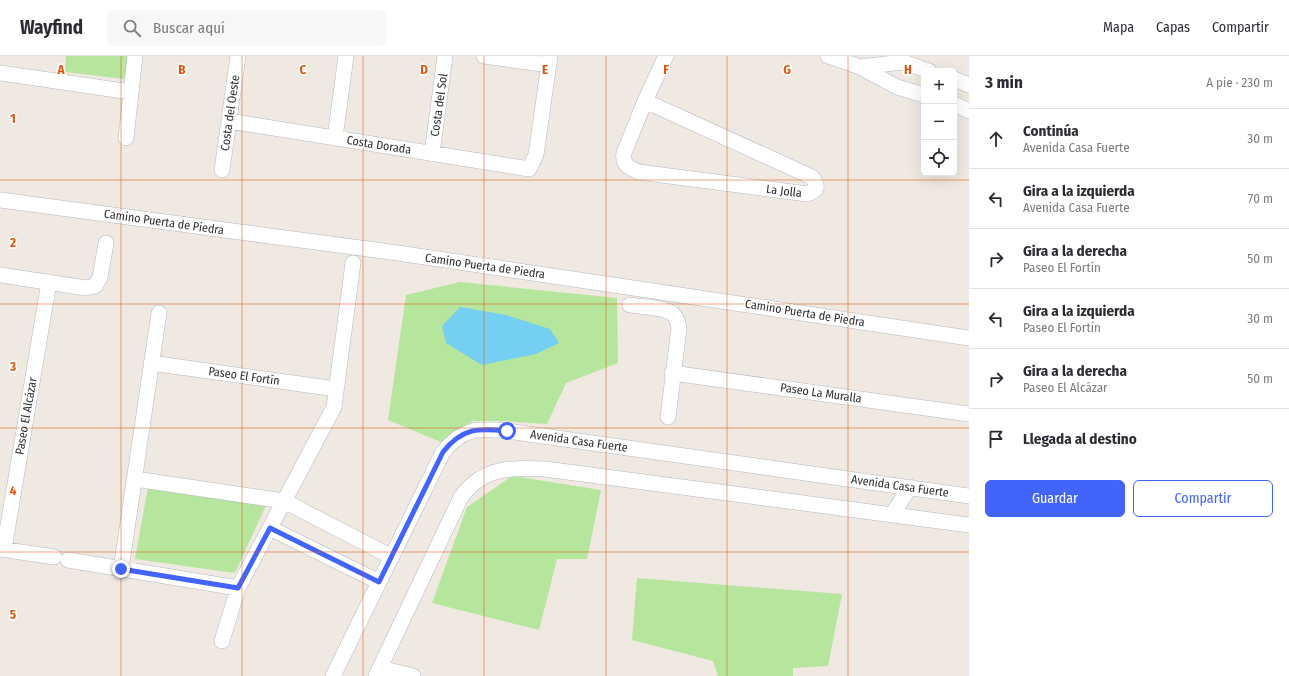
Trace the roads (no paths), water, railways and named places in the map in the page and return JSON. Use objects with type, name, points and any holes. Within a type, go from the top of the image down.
[{"type":"street","points":[[126,138],[135,56]]},
{"type":"street","name":"Costa del Oeste","points":[[222,170],[238,56]]},
{"type":"street","points":[[335,138],[346,56]]},
{"type":"street","name":"Costa del Sol","points":[[432,154],[445,56]]},
{"type":"street","points":[[484,56],[549,60]]},
{"type":"street","name":"La Jolla","points":[[645,100],[812,177],[816,184],[816,189],[814,192],[807,194],[639,172],[625,165],[623,159],[624,153],[645,100],[666,56]]},
{"type":"street","points":[[828,56],[860,67],[897,86],[921,94]]},
{"type":"street","points":[[860,67],[903,59],[922,68]]},
{"type":"street","points":[[897,86],[903,59]]},
{"type":"street","name":"Costa Dorada","points":[[229,121],[528,169],[536,155],[549,60]]},
{"type":"street","points":[[0,73],[131,92]]},
{"type":"street","points":[[957,80],[969,85]]},
{"type":"street","points":[[957,105],[969,111]]},
{"type":"street","name":"Camino Puerta de Piedra","points":[[0,200],[398,253],[969,338]]},
{"type":"street","points":[[0,275],[86,288],[95,286],[100,278],[106,243]]},
{"type":"street","points":[[222,641],[238,588],[334,407],[353,263]]},
{"type":"street","name":"Paseo El Alcázar","points":[[49,282],[2,549],[54,558]]},
{"type":"street","points":[[630,305],[664,310],[672,313],[677,319],[679,328],[672,373],[668,417]]},
{"type":"street","points":[[121,569],[159,313]]},
{"type":"street","name":"Paseo El Fortín","points":[[152,363],[336,389]]},
{"type":"street","name":"Paseo La Muralla","points":[[672,373],[969,414]]},
{"type":"street","name":"Avenida Casa Fuerte","points":[[333,676],[443,452],[451,442],[472,430],[488,429],[507,431],[969,496]]},
{"type":"street","points":[[413,676],[378,672],[461,497],[468,486],[492,472],[508,469],[545,469],[969,525]]},
{"type":"street","points":[[135,479],[284,501],[392,557]]},
{"type":"street","points":[[892,515],[910,487]]},
{"type":"street","points":[[270,528],[379,582]]},
{"type":"street","points":[[68,560],[238,588]]},
{"type":"water","points":[[460,307],[506,315],[550,329],[559,343],[536,354],[482,365],[446,343],[442,326]]}]
